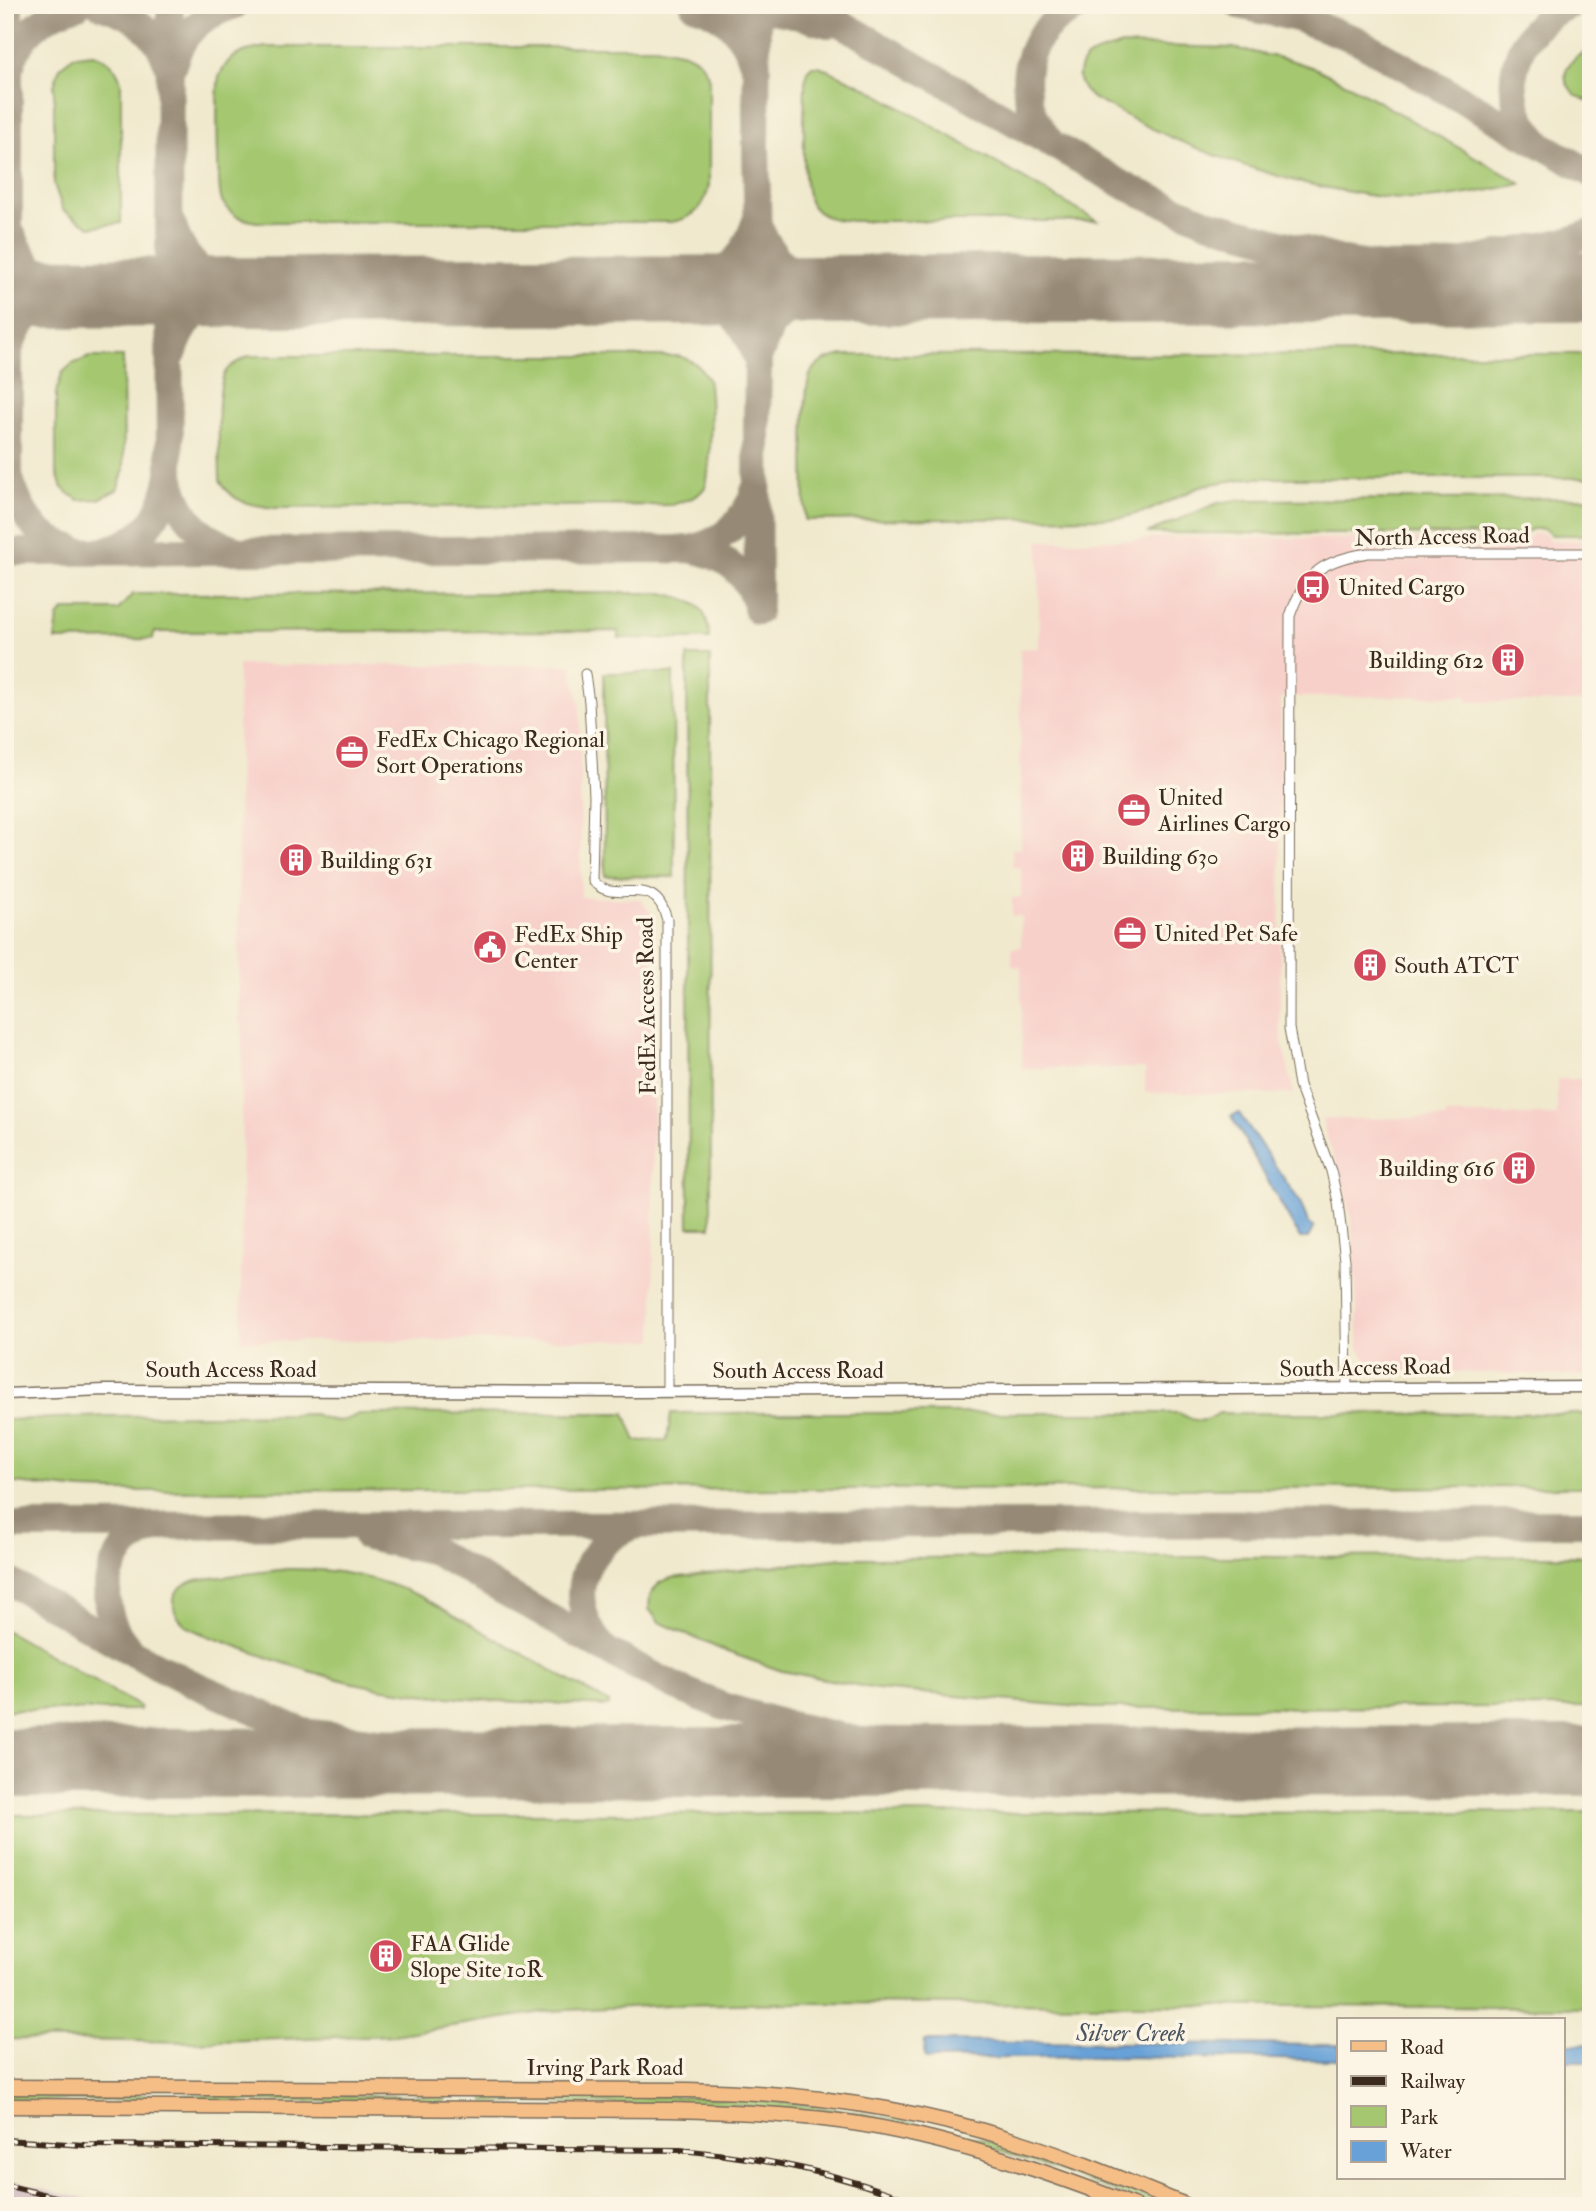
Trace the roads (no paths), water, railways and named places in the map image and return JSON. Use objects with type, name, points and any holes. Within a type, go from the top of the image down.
[{"type":"main road","name":"Irving Park Road","points":[[5,2087],[688,2090],[789,2095],[900,2112],[1012,2139],[1188,2206]]},
{"type":"main road","name":"Irving Park Road","points":[[5,2106],[669,2110],[825,2119],[937,2140],[1067,2179],[1135,2206]]},
{"type":"street","name":"North Access Road","points":[[1347,1389],[1345,1261],[1338,1202],[1331,1171],[1299,1085],[1289,1028],[1290,617],[1296,597],[1304,585],[1320,569],[1341,558],[1368,554],[1591,553]]},
{"type":"street","name":"FedEx Access Road","points":[[585,674],[594,796],[592,880],[604,890],[642,892],[654,896],[663,907],[667,920],[667,1391]]},
{"type":"street","name":"South Access Road","points":[[5,1394],[118,1390],[667,1391],[1591,1387]]},
{"type":"water","points":[[1239,1113],[1300,1202],[1309,1224],[1314,1227],[1308,1238],[1300,1238],[1231,1116]]},
{"type":"water","points":[[925,2041],[1337,2045],[1337,2060],[1114,2057],[926,2059]]},
{"type":"water","points":[[1564,2044],[1591,2044],[1591,2061],[1564,2061]]},
{"type":"railway","points":[[5,2140],[84,2145],[680,2150],[804,2169],[834,2176],[924,2206]]},
{"type":"railway","points":[[5,2185],[92,2206]]},
{"type":"railway","points":[[5,2201],[26,2206]]},
{"type":"place","name":"United Cargo","points":[[1313,587]]},
{"type":"place","name":"Building 612","points":[[1508,660]]},
{"type":"place","name":"FedEx Chicago Regional Sort Operations","points":[[352,752]]},
{"type":"place","name":"United Airlines Cargo","points":[[1134,810]]},
{"type":"place","name":"Building 630","points":[[1078,856]]},
{"type":"place","name":"Building 631","points":[[296,860]]},
{"type":"place","name":"United Pet Safe","points":[[1130,933]]},
{"type":"place","name":"FedEx Ship Center","points":[[490,947]]},
{"type":"place","name":"South ATCT","points":[[1370,965]]},
{"type":"place","name":"Building 616","points":[[1519,1168]]},
{"type":"place","name":"FAA Glide Slope Site 10R","points":[[386,1956]]},
{"type":"water label","name":"Silver Creek","points":[[1131,2033]]}]
